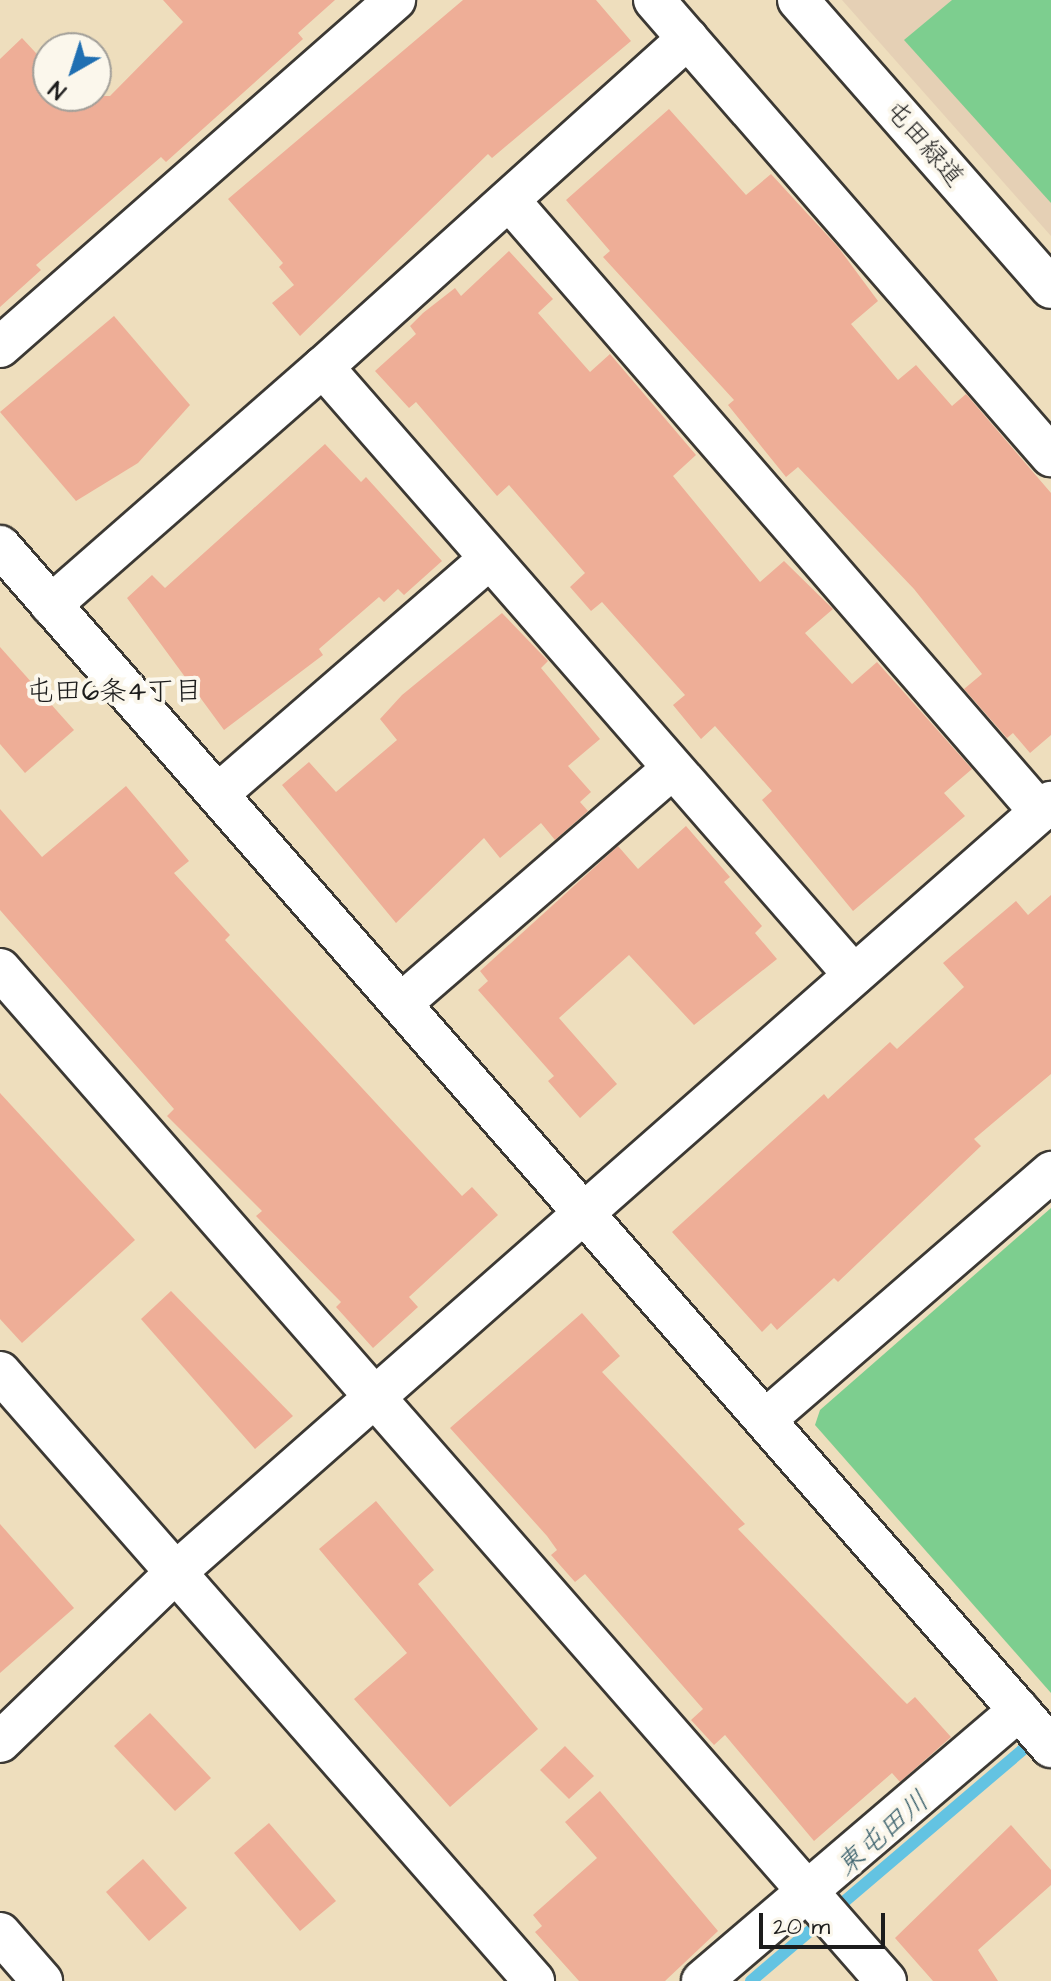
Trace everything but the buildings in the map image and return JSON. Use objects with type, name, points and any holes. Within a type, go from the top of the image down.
[{"type":"street","points":[[0,347],[395,0]]},
{"type":"street","points":[[654,0],[1051,456]]},
{"type":"street","name":"屯田緑道","points":[[798,0],[1051,288]]},
{"type":"street","points":[[51,605],[323,367],[688,38]]},
{"type":"street","points":[[0,1742],[176,1572],[1045,807],[509,200]]},
{"type":"street","points":[[323,367],[671,770],[854,975]]},
{"type":"street","points":[[0,546],[403,1002],[583,1214],[1035,1729],[828,1914],[702,1981]]},
{"type":"street","points":[[218,794],[489,559]]},
{"type":"street","points":[[403,1002],[671,770]]},
{"type":"street","points":[[0,969],[886,1981]]},
{"type":"street","points":[[765,1420],[1051,1172]]},
{"type":"street","points":[[0,1372],[534,1981]]},
{"type":"street","points":[[0,1933],[42,1981]]},
{"type":"shaded area","points":[[842,0],[1051,0],[1051,236]]},
{"type":"green space","points":[[952,0],[1051,0],[1051,203],[904,40]]},
{"type":"green space","points":[[1051,1208],[1051,1693],[815,1425],[820,1410]]},
{"type":"waterway","name":"東屯田川","points":[[751,1981],[1035,1739]]},
{"type":"district","name":"屯田6条4丁目","points":[[114,692]]}]
